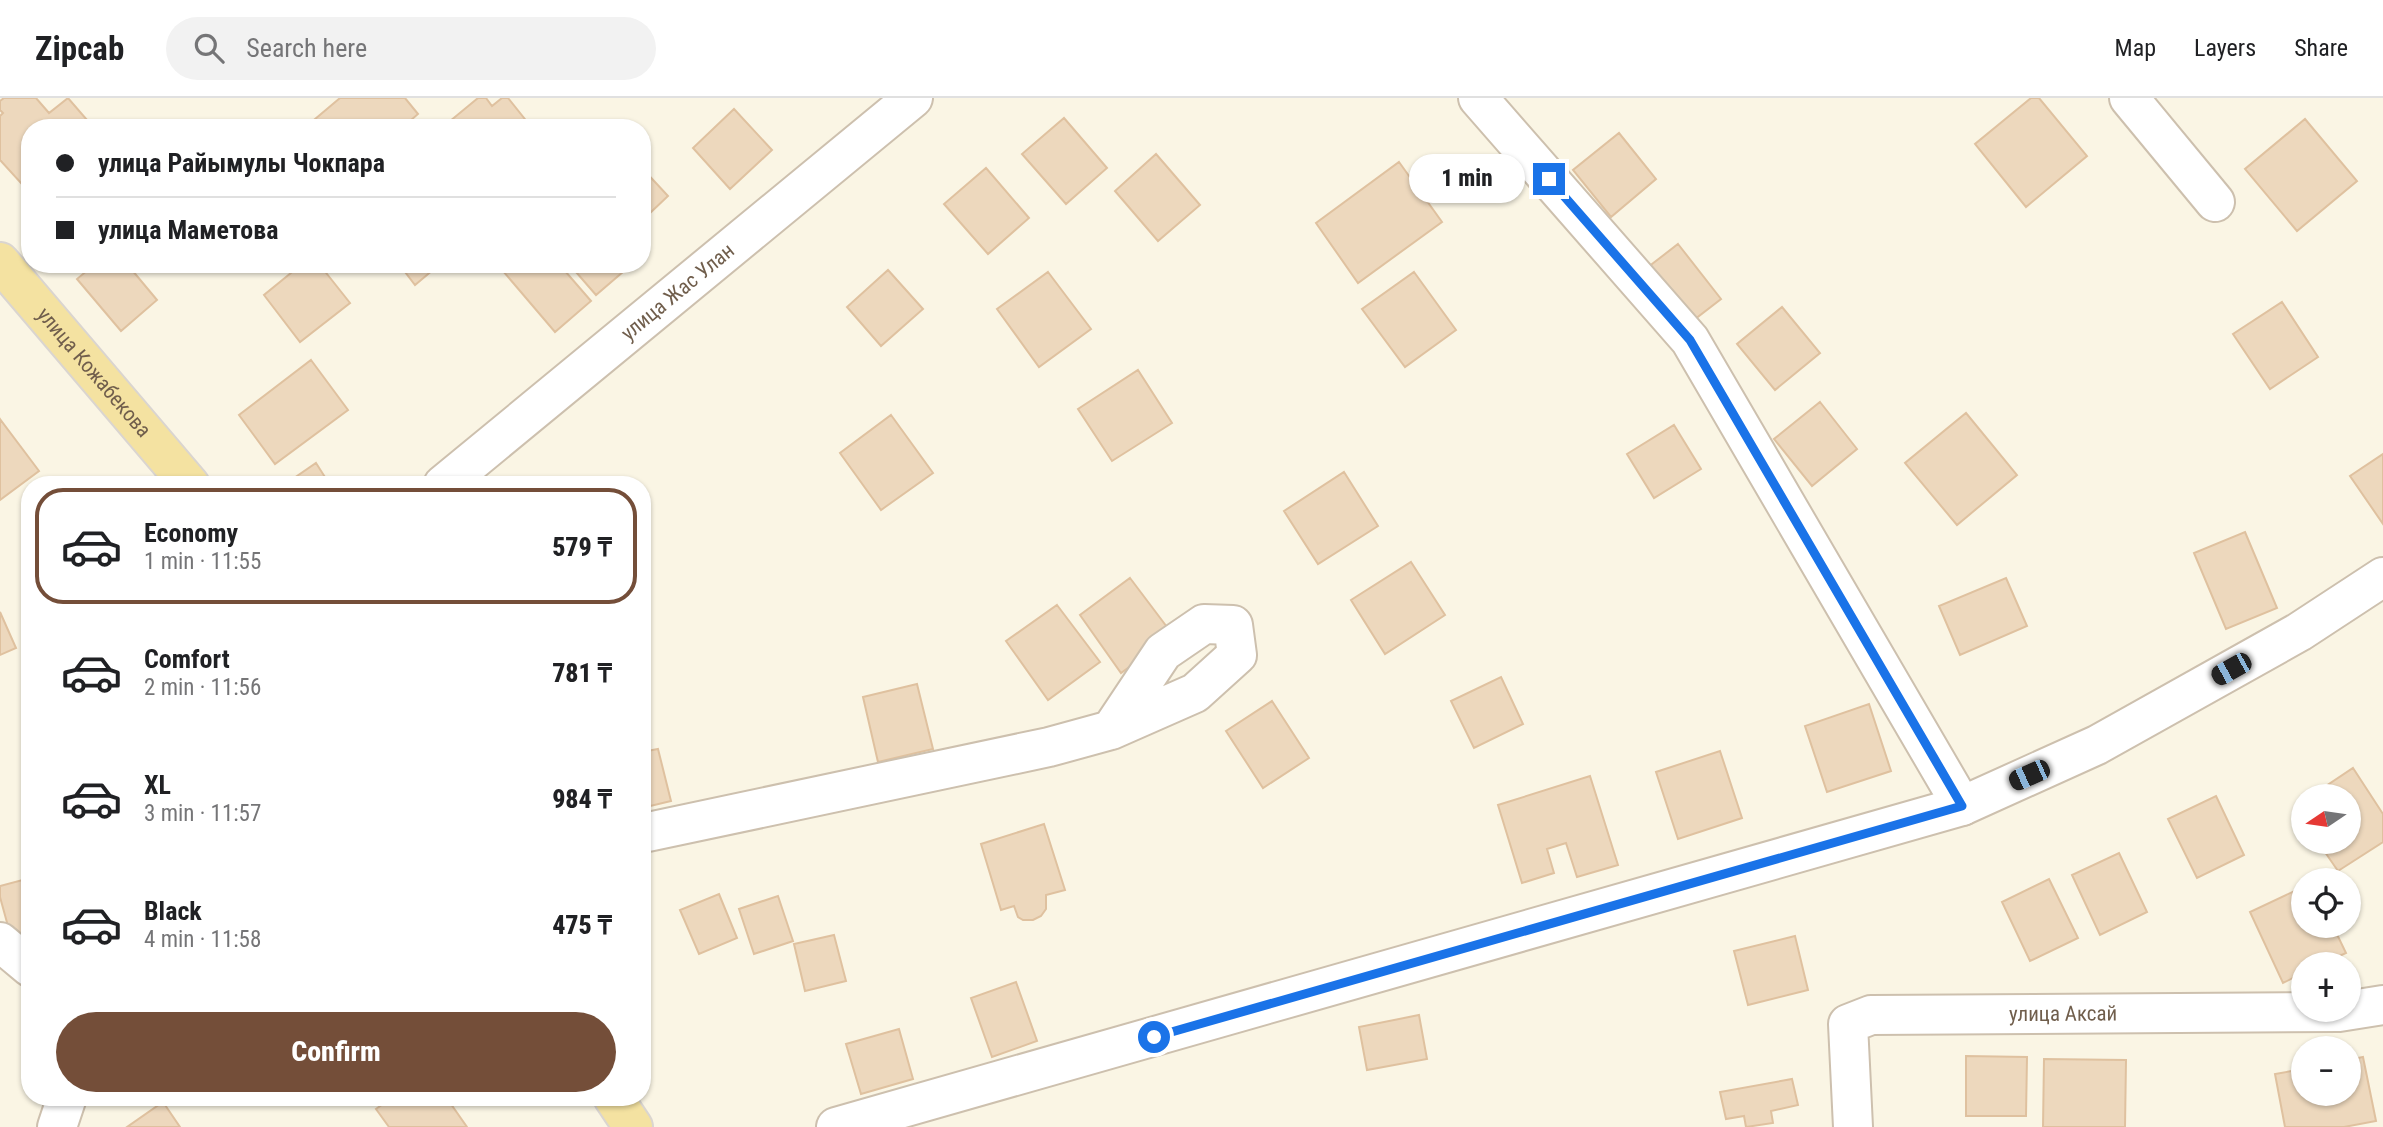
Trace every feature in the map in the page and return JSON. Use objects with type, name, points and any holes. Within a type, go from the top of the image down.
[{"type":"main road","name":"улица Кожабекова","points":[[0,261],[182,476]]},
{"type":"main road","points":[[619,1106],[633,1127]]},
{"type":"street","name":"улица Жас Улан","points":[[454,476],[913,98]]},
{"type":"street","points":[[1478,98],[1690,340],[1962,806]]},
{"type":"street","points":[[2129,98],[2216,202]]},
{"type":"street","points":[[836,1127],[1962,806],[2097,745],[2299,632],[2383,577]]},
{"type":"street","points":[[651,831],[1035,750],[1111,730]]},
{"type":"street","points":[[0,942],[21,960]]},
{"type":"street","name":"улица Аксай","points":[[1853,1127],[1847,1024],[1871,1015],[2339,1012],[2383,1005]]},
{"type":"street","points":[[57,1127],[64,1106]]},
{"type":"building","points":[[4,98],[36,98],[49,113],[68,98],[86,119],[21,119],[21,183],[0,160],[0,116],[3,113],[0,110],[0,101]]},
{"type":"building","points":[[340,98],[405,98],[418,114],[412,119],[315,119]]},
{"type":"building","points":[[478,98],[486,98],[492,106],[502,98],[508,98],[525,119],[452,119]]},
{"type":"building","points":[[2031,98],[2039,98],[2087,156],[2026,207],[1975,144]]},
{"type":"building","points":[[734,109],[772,150],[730,189],[693,148]]},
{"type":"building","points":[[1064,118],[1107,168],[1066,204],[1022,154]]},
{"type":"building","points":[[2305,119],[2357,181],[2297,231],[2245,169]]},
{"type":"building","points":[[1619,133],[1656,179],[1611,217],[1573,170]]},
{"type":"building","points":[[1156,154],[1200,205],[1158,241],[1115,191]]},
{"type":"building","points":[[1399,162],[1442,222],[1358,283],[1316,223]]},
{"type":"building","points":[[986,168],[1029,218],[988,254],[944,204]]},
{"type":"building","points":[[651,178],[668,196],[651,212]]},
{"type":"building","points":[[1678,244],[1721,299],[1686,326],[1643,271]]},
{"type":"building","points":[[888,270],[923,309],[881,346],[847,307]]},
{"type":"building","points":[[1048,272],[1091,329],[1039,367],[997,309]]},
{"type":"building","points":[[1414,272],[1456,330],[1405,367],[1362,309]]},
{"type":"building","points":[[84,273],[134,273],[157,300],[121,331],[77,279]]},
{"type":"building","points":[[291,273],[326,273],[350,303],[300,342],[264,295]]},
{"type":"building","points":[[406,273],[429,273],[415,285]]},
{"type":"building","points":[[505,273],[567,273],[591,301],[555,332]]},
{"type":"building","points":[[577,273],[622,273],[596,295]]},
{"type":"building","points":[[2282,302],[2318,357],[2270,389],[2233,334]]},
{"type":"building","points":[[1782,307],[1820,353],[1775,390],[1737,344]]},
{"type":"building","points":[[311,360],[348,410],[275,464],[239,415]]},
{"type":"building","points":[[1138,370],[1172,423],[1112,461],[1078,409]]},
{"type":"building","points":[[1820,402],[1857,449],[1812,486],[1774,439]]},
{"type":"building","points":[[1966,413],[2017,475],[1957,525],[1905,463]]},
{"type":"building","points":[[891,415],[933,473],[881,510],[840,453]]},
{"type":"building","points":[[0,419],[39,471],[32,476],[21,476],[21,484],[0,500]]},
{"type":"building","points":[[1674,425],[1701,469],[1654,498],[1627,454]]},
{"type":"building","points":[[2383,454],[2383,524],[2350,476]]},
{"type":"building","points":[[316,463],[324,476],[297,476]]},
{"type":"building","points":[[1344,472],[1378,526],[1318,564],[1284,511]]},
{"type":"building","points":[[2245,532],[2277,608],[2226,629],[2194,553]]},
{"type":"building","points":[[1411,562],[1445,615],[1385,654],[1351,600]]},
{"type":"building","points":[[1130,578],[1173,635],[1121,673],[1080,615]]},
{"type":"building","points":[[2006,578],[2027,626],[1960,655],[1939,606]]},
{"type":"building","points":[[1057,605],[1100,662],[1048,700],[1006,641]]},
{"type":"building","points":[[0,612],[16,648],[0,655]]},
{"type":"building","points":[[1501,677],[1523,724],[1474,748],[1451,701]]},
{"type":"building","points":[[917,684],[933,749],[878,762],[863,697]]},
{"type":"building","points":[[1272,701],[1309,758],[1263,788],[1226,731]]},
{"type":"building","points":[[1869,704],[1891,771],[1827,792],[1805,726]]},
{"type":"building","points":[[658,749],[671,801],[651,806],[651,750]]},
{"type":"building","points":[[1720,751],[1742,818],[1678,839],[1656,772]]},
{"type":"building","points":[[2353,768],[2383,814],[2383,842],[2343,868],[2336,868],[2326,854],[2361,854],[2361,784],[2329,784]]},
{"type":"building","points":[[1590,776],[1618,865],[1577,877],[1566,843],[1547,849],[1554,873],[1522,883],[1498,805]]},
{"type":"building","points":[[2216,796],[2244,855],[2197,878],[2168,819]]},
{"type":"building","points":[[1044,824],[1065,890],[1046,895],[1046,909],[1041,916],[1033,920],[1023,920],[1018,917],[1014,906],[1001,910],[981,844]]},
{"type":"building","points":[[2119,853],[2147,912],[2100,935],[2072,875]]},
{"type":"building","points":[[2049,879],[2078,938],[2030,961],[2002,902]]},
{"type":"building","points":[[21,880],[21,946],[14,948],[0,897],[0,886]]},
{"type":"building","points":[[2291,893],[2291,938],[2339,938],[2346,952],[2291,952],[2291,979],[2283,983],[2250,912]]},
{"type":"building","points":[[719,894],[737,938],[699,954],[680,910]]},
{"type":"building","points":[[778,896],[793,941],[754,954],[739,909]]},
{"type":"building","points":[[834,935],[846,981],[805,991],[794,944]]},
{"type":"building","points":[[1795,936],[1808,990],[1748,1005],[1734,951]]},
{"type":"building","points":[[1016,982],[1037,1041],[992,1057],[971,998]]},
{"type":"building","points":[[1419,1015],[1427,1059],[1367,1070],[1359,1027]]},
{"type":"building","points":[[899,1029],[913,1079],[861,1094],[846,1044]]},
{"type":"building","points":[[1966,1056],[2027,1057],[2026,1116],[1966,1116]]},
{"type":"building","points":[[2361,1057],[2376,1121],[2344,1127],[2285,1127],[2275,1074],[2291,1071],[2291,1106],[2361,1106]]},
{"type":"building","points":[[2044,1059],[2126,1060],[2125,1127],[2043,1127]]},
{"type":"building","points":[[1792,1079],[1798,1105],[1771,1111],[1773,1123],[1746,1127],[1744,1116],[1726,1119],[1720,1092]]},
{"type":"building","points":[[157,1106],[166,1106],[180,1127],[127,1127]]},
{"type":"building","points":[[380,1106],[452,1106],[467,1127],[389,1127],[376,1109]]},
{"type":"route","points":[[1154,1037],[1962,806],[1690,340],[1549,179]]}]
